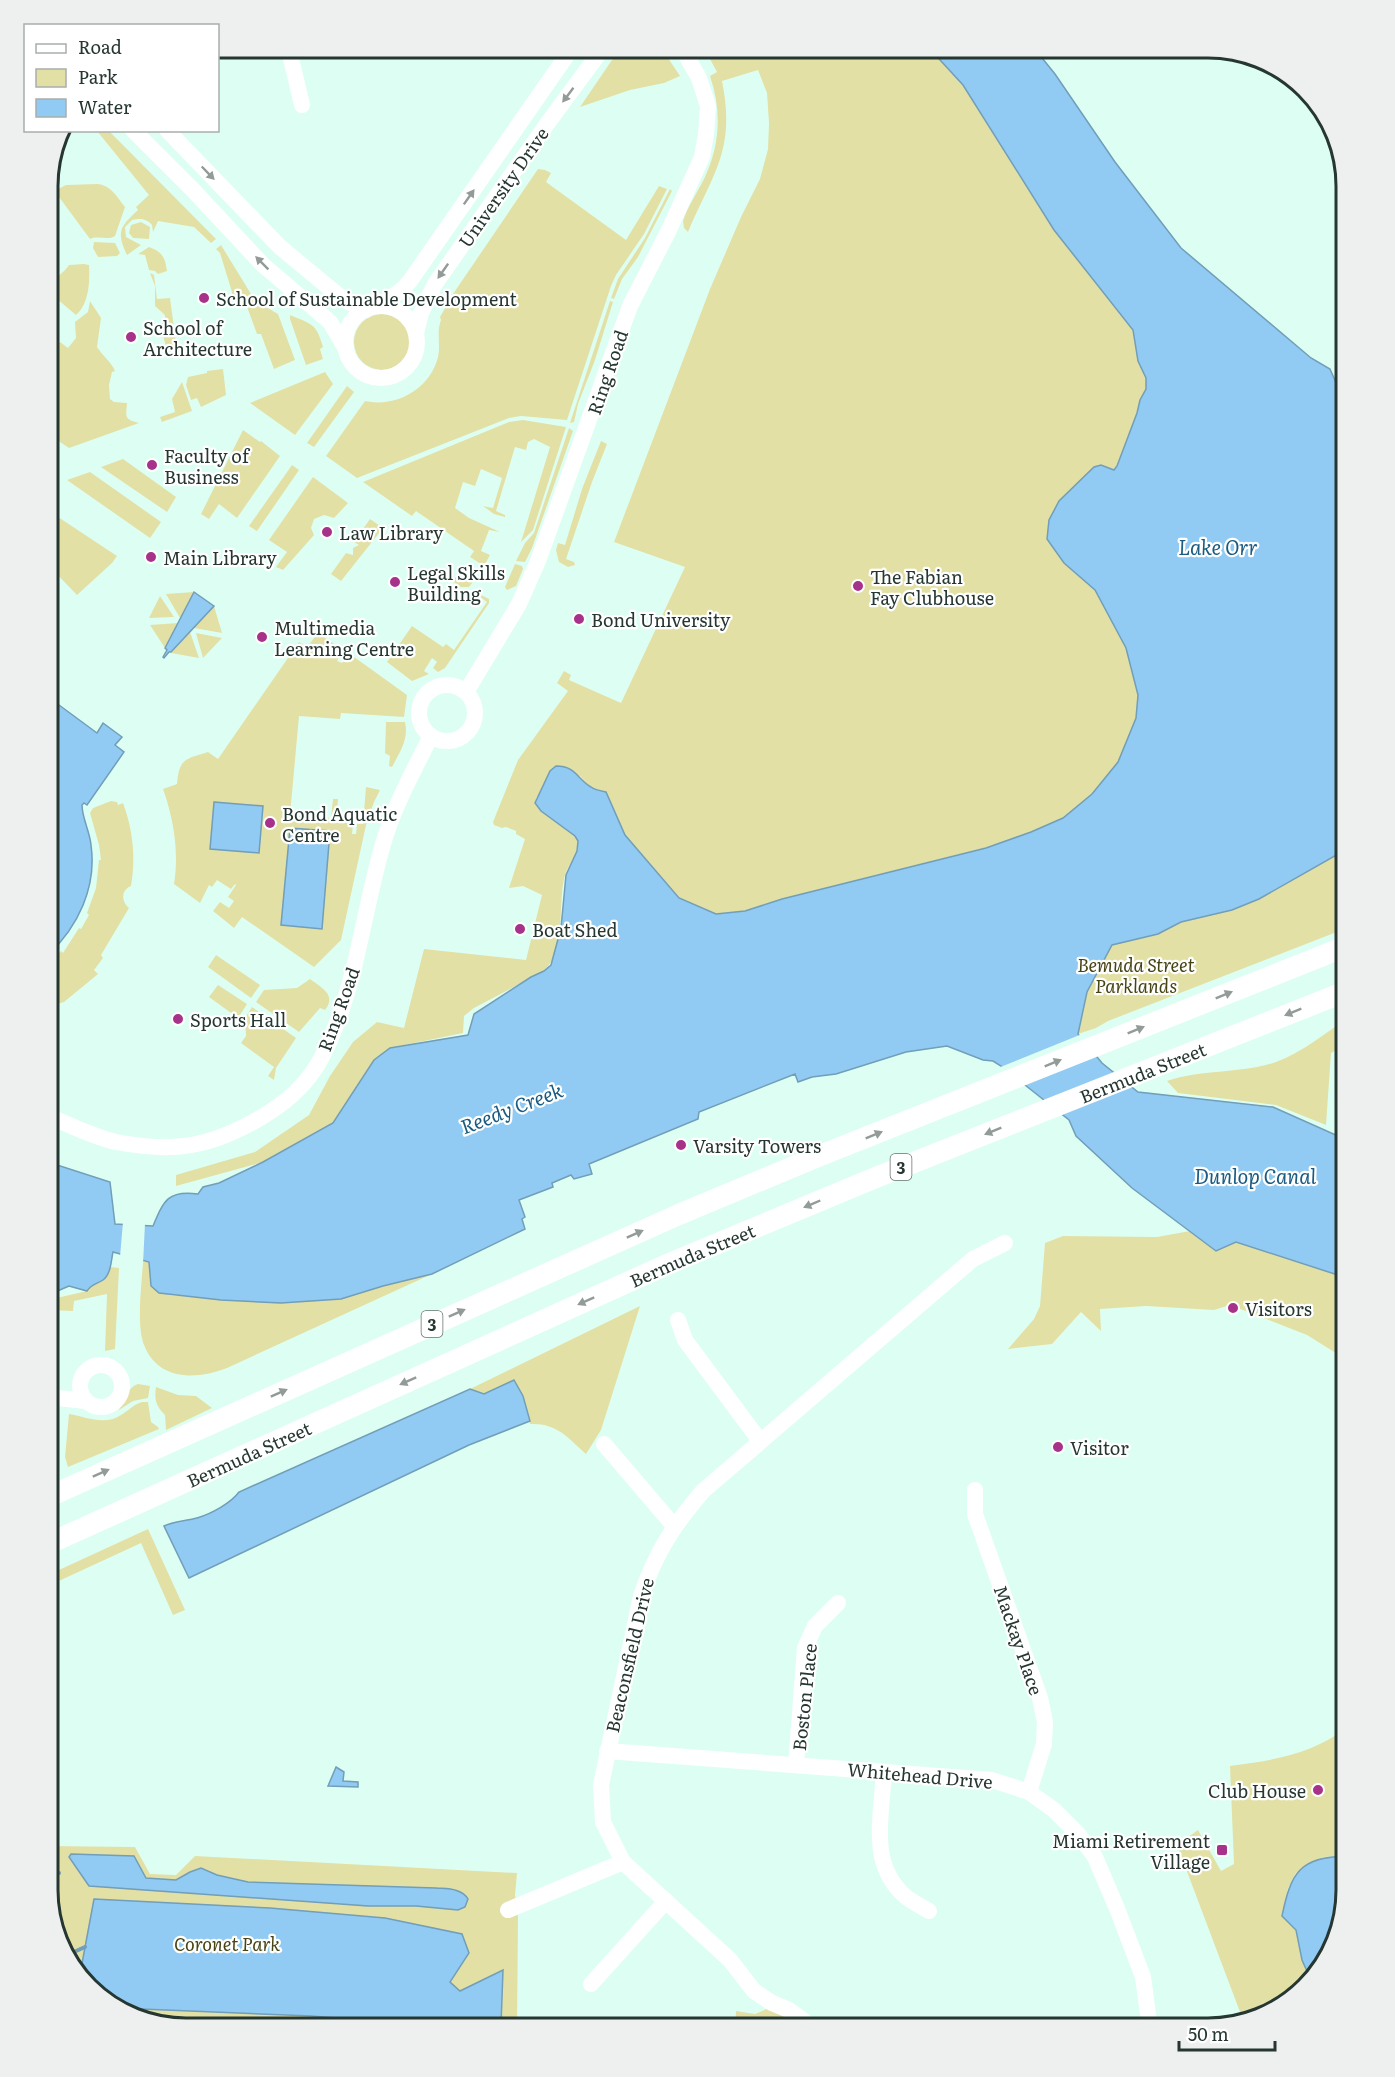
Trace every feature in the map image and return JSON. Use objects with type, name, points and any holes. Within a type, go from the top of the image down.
[{"type":"main road","name":"3","points":[[58,1492],[669,1219],[819,1156],[1336,950]]},
{"type":"main road","name":"Bermuda Street","points":[[58,1539],[666,1265],[877,1177],[1336,995]]},
{"type":"street","points":[[284,58],[302,105]]},
{"type":"street","name":"University Drive","points":[[346,349],[348,330],[358,315],[404,289],[565,58]]},
{"type":"street","name":"University Drive","points":[[135,132],[263,265],[330,322],[354,365],[372,377],[382,378],[402,372],[413,358],[421,313],[435,284],[595,58]]},
{"type":"street","name":"Ring Road","points":[[466,692],[519,604],[538,561],[630,306],[669,230],[702,157],[708,106],[699,78],[688,58]]},
{"type":"street","points":[[169,132],[280,247],[344,300],[373,308],[390,307],[406,316],[416,333]]},
{"type":"street","points":[[448,685],[466,692],[475,707],[473,726],[467,734],[450,741],[440,741],[431,736],[422,724],[419,714],[426,696],[438,687],[448,685]]},
{"type":"street","name":"Ring Road","points":[[58,1120],[116,1142],[187,1146],[219,1137],[259,1120],[309,1078],[329,1043],[353,974],[382,845],[396,805],[431,736]]},
{"type":"street","name":"Beaconsfield Drive","points":[[800,2018],[754,1992],[730,1960],[623,1862],[603,1822],[601,1785],[640,1596],[650,1568],[674,1526],[704,1491],[973,1259],[1005,1243]]},
{"type":"street","points":[[678,1320],[685,1340],[760,1441]]},
{"type":"street","points":[[58,1387],[83,1376],[92,1367],[105,1365],[116,1371],[121,1381],[120,1393],[112,1403],[99,1407],[86,1401],[58,1399]]},
{"type":"street","points":[[83,1376],[80,1389],[86,1401]]},
{"type":"street","points":[[604,1444],[674,1526]]},
{"type":"street","name":"Mackay Place","points":[[975,1490],[975,1514],[1040,1698],[1045,1722],[1044,1744],[1029,1792]]},
{"type":"street","name":"Boston Place","points":[[796,1764],[805,1648],[815,1626],[838,1603]]},
{"type":"street","name":"Whitehead Drive","points":[[607,1751],[993,1780],[1029,1792],[1054,1810],[1078,1834],[1095,1857],[1143,1977],[1149,2018]]},
{"type":"street","points":[[884,1772],[880,1844],[885,1870],[890,1880],[906,1897],[929,1911]]},
{"type":"street","points":[[508,1910],[623,1862]]},
{"type":"street","points":[[591,1984],[666,1901]]},
{"type":"green space","points":[[668,58],[680,76],[664,83],[630,90],[580,107],[612,60]]},
{"type":"green space","points":[[710,59],[939,59],[963,85],[1054,230],[1133,330],[1138,361],[1146,378],[1146,389],[1117,466],[1114,470],[1094,467],[1059,501],[1047,539],[1064,563],[1095,589],[1126,648],[1138,695],[1136,718],[1118,762],[1092,794],[1063,818],[1031,832],[985,848],[782,899],[745,911],[715,914],[679,898],[625,835],[606,792],[590,787],[580,776],[547,778],[536,798],[541,811],[576,836],[578,847],[565,875],[556,951],[544,971],[474,1008],[464,1016],[463,1033],[390,1048],[374,1060],[333,1123],[263,1162],[176,1186],[176,1175],[255,1152],[309,1115],[330,1076],[353,1042],[377,1022],[404,1028],[424,949],[526,960],[542,895],[523,886],[509,888],[525,839],[516,834],[516,831],[494,825],[493,822],[518,760],[568,691],[557,683],[564,671],[571,675],[569,680],[621,703],[685,567],[614,542],[710,289],[760,179],[768,149],[767,93],[758,70],[722,81],[726,105],[726,125],[720,160],[688,232],[684,228],[683,221],[687,210],[704,179],[716,141],[718,115],[710,76],[717,72]]},
{"type":"green space","points":[[98,132],[110,132],[216,239],[211,243],[194,227],[158,221],[153,232],[152,225],[148,221],[135,219],[125,227],[126,237],[141,245],[127,255],[121,235],[122,230],[138,210],[136,207],[149,195]]},
{"type":"green space","points":[[538,169],[551,173],[546,182],[626,240],[659,186],[667,189],[644,234],[611,286],[567,420],[521,416],[509,418],[357,478],[326,456],[365,401],[388,402],[400,399],[420,387],[428,378],[438,357],[440,317],[453,294]]},
{"type":"green space","points":[[97,184],[110,189],[125,207],[115,236],[90,239],[59,197],[59,189],[66,185]]},
{"type":"green space","points":[[670,189],[672,191],[638,257],[622,279],[614,299],[611,298],[618,279],[645,238]]},
{"type":"green space","points":[[141,222],[150,227],[149,239],[133,238],[129,233],[131,225]]},
{"type":"green space","points":[[94,242],[115,243],[120,253],[117,256],[98,257],[93,248]]},
{"type":"green space","points":[[221,245],[251,294],[278,314],[295,360],[274,369],[261,334],[257,334],[246,304],[233,305],[232,292],[220,253],[216,249]]},
{"type":"green space","points":[[149,247],[162,256],[167,271],[158,274],[149,270],[145,255],[138,254]]},
{"type":"green space","points":[[69,265],[89,265],[88,292],[84,305],[76,315],[59,301],[59,276]]},
{"type":"green space","points":[[150,273],[154,275],[157,299],[170,298],[176,343],[170,359],[160,326],[165,320],[165,315],[155,306],[155,286]]},
{"type":"green space","points":[[90,301],[101,318],[97,347],[115,371],[112,372],[109,385],[110,399],[114,402],[127,403],[127,417],[139,423],[69,448],[59,441],[59,343],[68,348],[76,338],[75,322],[88,312]]},
{"type":"green space","points":[[610,301],[613,302],[595,360],[578,404],[574,422],[570,423]]},
{"type":"green space","points":[[376,314],[388,314],[398,318],[406,326],[410,342],[406,358],[398,366],[388,370],[376,370],[366,366],[358,358],[354,348],[354,336],[358,326],[366,318]]},
{"type":"green space","points":[[290,315],[309,323],[316,329],[323,347],[320,349],[323,359],[306,365]]},
{"type":"green space","points":[[223,369],[226,395],[201,407],[197,398],[191,400],[186,385],[188,377]]},
{"type":"green space","points":[[325,372],[333,384],[295,435],[250,403]]},
{"type":"green space","points":[[182,382],[192,411],[162,422],[160,417],[175,412],[172,399]]},
{"type":"green space","points":[[347,386],[354,392],[314,447],[307,443]]},
{"type":"green space","points":[[523,420],[566,427],[533,530],[521,542],[550,447],[534,439],[528,442],[526,450],[515,447],[496,511],[505,517],[494,514],[483,506],[493,508],[502,478],[481,469],[475,486],[463,482],[455,508],[469,518],[500,532],[489,530],[481,551],[490,555],[484,566],[470,557],[474,551],[416,511],[412,516],[363,482],[509,422]]},
{"type":"green space","points":[[569,428],[573,431],[532,548],[525,562],[516,561],[525,543],[534,533]]},
{"type":"green space","points":[[243,430],[280,456],[237,518],[219,504],[209,519],[201,514]]},
{"type":"green space","points":[[601,441],[607,444],[566,559],[574,562],[575,565],[568,567],[559,562],[556,550],[558,543],[565,545],[582,489]]},
{"type":"green space","points":[[123,459],[176,497],[167,512],[101,467]]},
{"type":"green space","points":[[292,465],[299,470],[257,531],[249,526]]},
{"type":"green space","points":[[90,472],[161,522],[150,538],[67,480]]},
{"type":"green space","points":[[313,477],[348,503],[334,518],[324,515],[314,519],[311,528],[314,535],[283,570],[276,567],[287,552],[269,540]]},
{"type":"green space","points":[[59,517],[117,556],[77,595],[59,576]]},
{"type":"green space","points":[[370,519],[383,528],[341,581],[331,574],[346,553],[353,555],[353,548],[359,545],[354,542]]},
{"type":"green space","points":[[515,564],[522,566],[523,569],[516,586],[507,590],[505,587]]},
{"type":"green space","points":[[442,569],[455,578],[462,569],[476,578],[469,587],[461,587],[440,573]]},
{"type":"green space","points":[[194,592],[180,618],[166,594]]},
{"type":"green space","points":[[479,594],[489,599],[489,603],[445,668],[438,672],[433,668],[437,662],[432,658],[424,671],[429,674],[412,681],[387,662],[412,626],[443,647],[446,644],[454,650],[487,602]]},
{"type":"green space","points":[[160,596],[174,617],[149,618]]},
{"type":"green space","points":[[214,606],[222,633],[194,628]]},
{"type":"green space","points":[[178,623],[165,648],[150,625]]},
{"type":"green space","points":[[190,632],[199,658],[171,653]]},
{"type":"green space","points":[[196,633],[222,638],[203,658]]},
{"type":"green space","name":"Bond Aquatic Centre","points":[[318,633],[343,650],[337,661],[342,663],[350,654],[407,695],[404,717],[341,713],[340,719],[299,716],[290,815],[331,818],[333,799],[338,799],[336,822],[353,823],[352,834],[356,834],[357,824],[363,824],[366,787],[380,790],[366,825],[341,940],[314,967],[242,917],[234,928],[213,911],[220,902],[229,908],[234,901],[228,897],[235,884],[231,889],[217,880],[212,887],[209,885],[200,903],[174,884],[176,860],[174,836],[163,789],[177,784],[180,769],[185,760],[208,752],[218,759],[299,642],[307,647]]},
{"type":"green space","points":[[386,722],[405,722],[406,728],[403,745],[392,767],[389,766],[390,756],[385,753]]},
{"type":"green space","points":[[111,801],[117,802],[118,805],[123,803],[131,834],[133,855],[131,886],[125,890],[123,896],[129,908],[101,955],[103,958],[94,970],[98,974],[64,1002],[59,1004],[59,953],[61,951],[63,953],[89,915],[87,913],[96,888],[99,860],[101,860],[90,813],[93,808]]},
{"type":"green space","name":"Bemuda Street Parklands","points":[[1336,855],[1336,932],[1078,1034],[1086,992],[1112,945],[1158,934],[1181,922],[1232,910],[1259,899]]},
{"type":"green space","points":[[216,955],[260,985],[251,998],[208,967]]},
{"type":"green space","points":[[310,979],[329,996],[328,1005],[325,1010],[320,1008],[299,1032],[256,1002],[264,990],[297,988]]},
{"type":"green space","points":[[218,985],[247,1004],[238,1018],[209,997]]},
{"type":"green space","points":[[252,1007],[296,1038],[276,1068],[274,1080],[268,1076],[274,1067],[241,1043],[246,1036],[245,1018]]},
{"type":"green space","points":[[1336,1026],[1336,1050],[1331,1053],[1326,1125],[1276,1105],[1178,1093],[1167,1081],[1180,1077],[1263,1066],[1286,1058]]},
{"type":"green space","points":[[1190,1231],[1216,1251],[1236,1241],[1336,1274],[1336,1353],[1307,1335],[1230,1305],[1214,1310],[1146,1306],[1100,1309],[1101,1331],[1081,1312],[1052,1344],[1008,1349],[1034,1319],[1040,1306],[1045,1243],[1063,1236],[1157,1237]]},
{"type":"green space","points":[[143,1261],[149,1262],[151,1286],[169,1295],[281,1303],[341,1299],[432,1274],[227,1368],[203,1375],[191,1375],[169,1371],[159,1365],[150,1357],[144,1345],[140,1326]]},
{"type":"green space","points":[[110,1267],[119,1268],[115,1349],[105,1351],[107,1294],[74,1301],[73,1311],[58,1310],[58,1298],[87,1291],[104,1276]]},
{"type":"green space","points":[[640,1306],[601,1430],[586,1454],[561,1432],[547,1426],[530,1424],[523,1396],[484,1394],[470,1389]]},
{"type":"green space","points":[[138,1384],[150,1386],[148,1398],[133,1401],[119,1410],[129,1391]]},
{"type":"green space","points":[[156,1387],[178,1395],[196,1396],[212,1408],[166,1430],[165,1415],[156,1399]]},
{"type":"green space","points":[[142,1402],[148,1402],[151,1422],[159,1429],[68,1467],[65,1457],[69,1414],[95,1420],[108,1420]]},
{"type":"green space","points":[[148,1529],[185,1610],[173,1615],[141,1543],[58,1581],[58,1570]]},
{"type":"green space","points":[[1336,1735],[1336,1856],[1323,1857],[1296,1873],[1288,1888],[1282,1916],[1296,1930],[1302,1960],[1307,1971],[1299,1981],[1273,2001],[1241,2014],[1177,1845],[1198,1830],[1221,1871],[1234,1864],[1230,1766],[1292,1755]]},
{"type":"green space","name":"Coronet Park","points":[[58,1846],[135,1847],[150,1874],[176,1875],[195,1856],[517,1873],[515,1895],[518,1915],[517,2018],[178,2018],[161,2016],[145,2012],[115,1997],[90,1975],[76,1955],[68,1940],[60,1907]]},
{"type":"green space","points":[[769,2008],[786,2018],[736,2018],[736,2011],[755,2014]]},
{"type":"water","name":"Lake Orr","points":[[939,59],[1043,59],[1115,162],[1181,248],[1311,358],[1330,369],[1336,383],[1336,855],[1259,899],[1232,910],[1181,922],[1158,934],[1112,945],[1087,992],[1078,1034],[1102,1063],[1138,1092],[1273,1107],[1336,1135],[1336,1274],[1236,1242],[1216,1251],[1132,1188],[1076,1136],[1069,1120],[1001,1066],[993,1061],[983,1060],[947,1046],[906,1052],[836,1074],[812,1077],[798,1082],[795,1074],[699,1112],[698,1119],[589,1164],[592,1174],[574,1179],[571,1175],[552,1183],[553,1187],[519,1200],[525,1217],[522,1219],[525,1229],[432,1274],[341,1299],[281,1303],[221,1300],[159,1293],[151,1286],[149,1262],[113,1252],[108,1274],[103,1280],[92,1285],[87,1291],[69,1286],[58,1291],[58,1165],[110,1182],[115,1224],[153,1226],[164,1203],[173,1196],[198,1194],[203,1187],[219,1183],[263,1162],[333,1123],[374,1060],[390,1048],[468,1035],[474,1014],[551,965],[561,928],[566,875],[577,851],[578,841],[575,836],[541,811],[535,803],[550,771],[556,766],[568,768],[586,784],[606,792],[625,835],[679,898],[716,914],[745,911],[782,899],[986,848],[1031,832],[1063,818],[1092,794],[1118,762],[1136,718],[1138,695],[1126,648],[1095,590],[1064,563],[1047,539],[1049,520],[1059,501],[1094,467],[1101,465],[1114,470],[1117,466],[1146,389],[1146,378],[1138,361],[1133,330],[1054,230],[963,85]]},
{"type":"water","points":[[194,592],[214,606],[164,658],[167,650],[165,648]]},
{"type":"water","points":[[59,705],[97,733],[103,723],[122,737],[115,745],[124,752],[87,805],[84,803],[82,805],[90,840],[91,876],[83,905],[59,944]]},
{"type":"water","points":[[214,802],[263,806],[259,853],[210,849]]},
{"type":"water","points":[[290,828],[330,831],[322,929],[281,925]]},
{"type":"water","points":[[514,1380],[523,1396],[530,1421],[469,1445],[189,1578],[164,1526],[208,1514],[226,1504],[239,1492],[470,1389],[484,1394]]},
{"type":"water","points":[[336,1767],[344,1772],[343,1781],[358,1782],[358,1787],[328,1786]]},
{"type":"water","points":[[71,1854],[134,1856],[146,1878],[176,1880],[201,1868],[217,1875],[248,1882],[445,1889],[458,1891],[468,1899],[465,1907],[458,1910],[416,1906],[368,1906],[89,1886],[69,1857]]},
{"type":"water","points":[[1336,1857],[1336,1891],[1332,1924],[1327,1940],[1307,1971],[1302,1960],[1296,1930],[1282,1916],[1285,1901],[1294,1878],[1300,1870],[1308,1864]]},
{"type":"water","points":[[94,1899],[270,1908],[385,1918],[462,1934],[469,1953],[450,1982],[460,1991],[503,1970],[501,2018],[336,2018],[138,2009],[115,1997],[102,1987],[82,1964]]},
{"type":"pier","points":[[1082,1034],[1098,1054],[1020,1084],[998,1068]]},
{"type":"pier","points":[[123,1222],[145,1223],[143,1264],[120,1257]]},
{"type":"waterway","points":[[74,1952],[85,1947]]},
{"type":"place","name":"School of Sustainable Development","points":[[204,298]]},
{"type":"place","name":"School of Architecture","points":[[131,337]]},
{"type":"place","name":"Faculty of Business","points":[[152,465]]},
{"type":"place","name":"Law Library","points":[[327,532]]},
{"type":"place","name":"Main Library","points":[[151,557]]},
{"type":"place","name":"Legal Skills Building","points":[[395,582]]},
{"type":"place","name":"The Fabian Fay Clubhouse","points":[[858,586]]},
{"type":"place","name":"Bond University","points":[[579,619]]},
{"type":"place","name":"Multimedia Learning Centre","points":[[262,637]]},
{"type":"place","name":"Bond Aquatic Centre","points":[[270,823]]},
{"type":"place","name":"Boat Shed","points":[[520,929]]},
{"type":"place","name":"Sports Hall","points":[[178,1019]]},
{"type":"place","name":"Varsity Towers","points":[[681,1145]]},
{"type":"place","name":"Visitors","points":[[1233,1308]]},
{"type":"place","name":"Visitor","points":[[1058,1447]]},
{"type":"place","name":"Club House","points":[[1318,1790]]},
{"type":"place","name":"Miami Retirement Village","points":[[1222,1850]]},
{"type":"water label","name":"Reedy Creek","points":[[511,1107]]},
{"type":"water label","name":"Dunlop Canal","points":[[1255,1175]]}]
